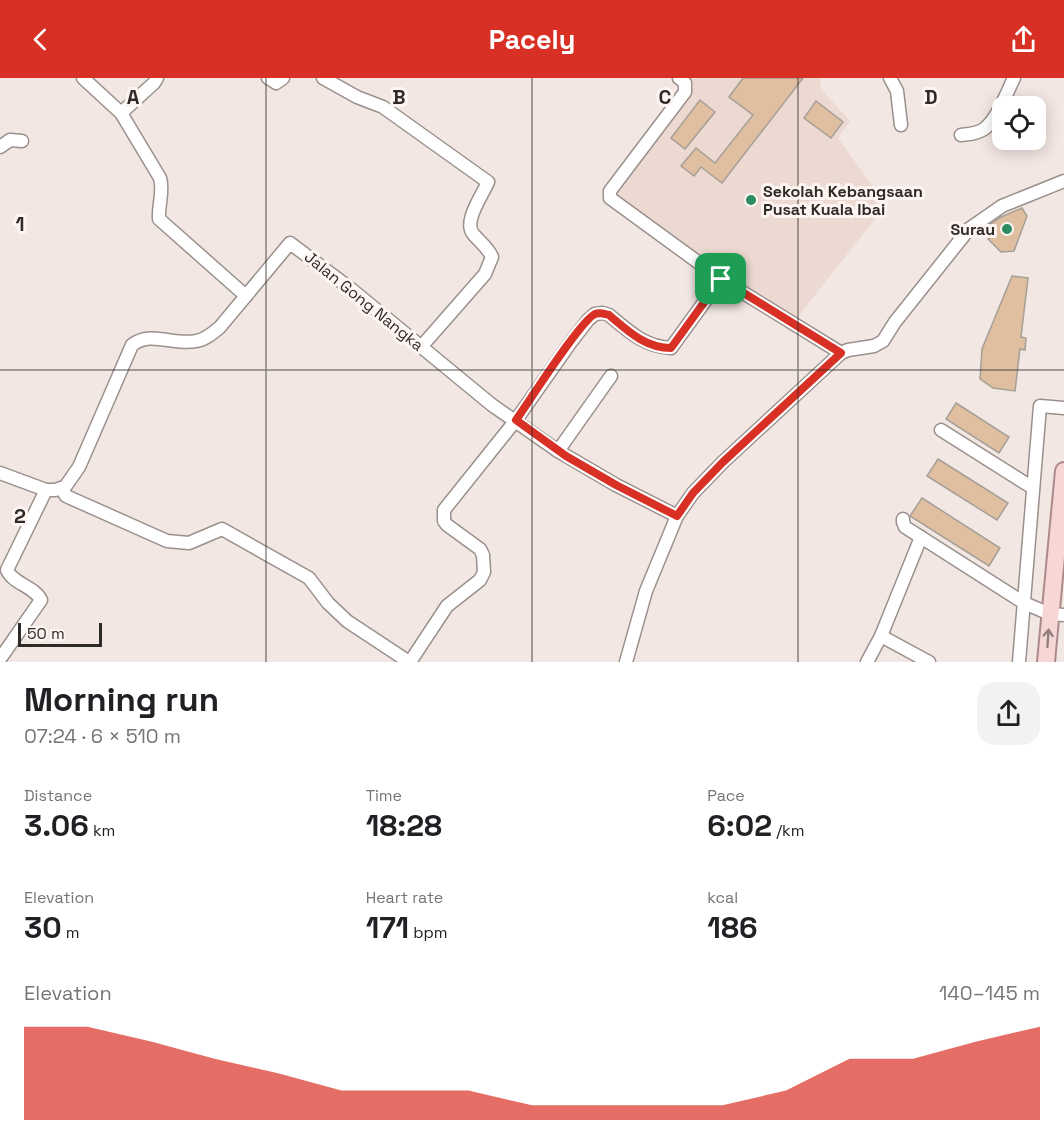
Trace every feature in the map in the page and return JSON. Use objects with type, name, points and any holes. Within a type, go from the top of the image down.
[{"type":"main road","points":[[1046,662],[1057,614],[1064,471]]},
{"type":"street","points":[[83,78],[121,113],[160,178],[162,184],[159,219],[246,296]]},
{"type":"street","points":[[121,113],[157,78]]},
{"type":"street","points":[[268,78],[276,83],[283,78]]},
{"type":"street","points":[[323,78],[383,108],[488,183],[469,224],[471,233],[489,250],[492,257],[485,274],[421,347]]},
{"type":"street","points":[[680,78],[687,89],[609,194],[610,198],[721,279],[841,353]]},
{"type":"street","points":[[890,78],[897,91],[902,125]]},
{"type":"street","points":[[961,135],[976,133],[991,123],[1014,78]]},
{"type":"street","points":[[0,147],[10,140],[22,141]]},
{"type":"street","points":[[626,662],[646,591],[677,516],[693,493],[723,462],[841,353],[874,346],[883,340],[969,229],[1002,206],[1064,181]]},
{"type":"street","name":"Jalan Gong Nangka","points":[[61,488],[79,467],[132,345],[140,339],[149,337],[172,342],[197,341],[208,336],[220,327],[290,243],[351,289],[492,405],[558,451],[616,485],[677,516]]},
{"type":"street","points":[[0,473],[45,489],[61,488],[66,496],[167,541],[189,543],[222,529],[309,578],[328,603],[348,621],[410,662],[447,606],[480,580],[484,572],[483,555],[480,549],[447,525],[444,521],[444,510],[516,420],[571,342],[595,314],[603,313],[609,315],[644,342],[661,348],[671,348],[721,279]]},
{"type":"street","points":[[558,451],[611,376]]},
{"type":"street","points":[[1019,662],[1040,406],[1064,408]]},
{"type":"street","points":[[941,430],[1034,488]]},
{"type":"street","points":[[0,659],[41,600],[37,594],[10,576],[7,570],[45,489]]},
{"type":"street","points":[[903,519],[905,527],[1024,603],[1057,614]]},
{"type":"street","points":[[867,662],[881,636],[921,537]]},
{"type":"street","points":[[881,636],[928,662]]},
{"type":"shaded area","name":"Sekolah Kebangsaan Pusat Kuala Ibai","points":[[685,78],[821,78],[820,88],[850,121],[838,138],[886,205],[796,319],[724,276],[612,196],[694,87]]},
{"type":"building","points":[[743,78],[803,78],[722,183],[701,167],[694,176],[681,166],[696,148],[715,163],[753,115],[729,97]]},
{"type":"building","points":[[700,100],[715,112],[685,149],[671,138]]},
{"type":"building","points":[[816,101],[843,122],[831,138],[804,118]]},
{"type":"building","name":"Surau","points":[[1022,208],[1027,216],[1014,251],[1001,252],[988,239],[993,236],[990,224]]},
{"type":"building","points":[[1012,276],[1028,278],[1021,337],[1026,338],[1025,350],[1020,349],[1015,391],[993,388],[980,379],[982,349]]},
{"type":"building","points":[[956,403],[1009,437],[999,453],[946,419]]},
{"type":"building","points":[[938,459],[1008,503],[997,520],[927,476]]},
{"type":"building","points":[[922,498],[1000,548],[989,566],[910,516]]},
{"type":"place","name":"Sekolah Kebangsaan Pusat Kuala Ibai","points":[[751,200]]},
{"type":"place","name":"Surau","points":[[1007,229]]},
{"type":"route","points":[[721,279],[841,353],[723,462],[693,493],[677,516],[566,456],[516,420],[571,342],[595,314],[609,315],[644,342],[661,348],[671,348],[721,279]]}]
